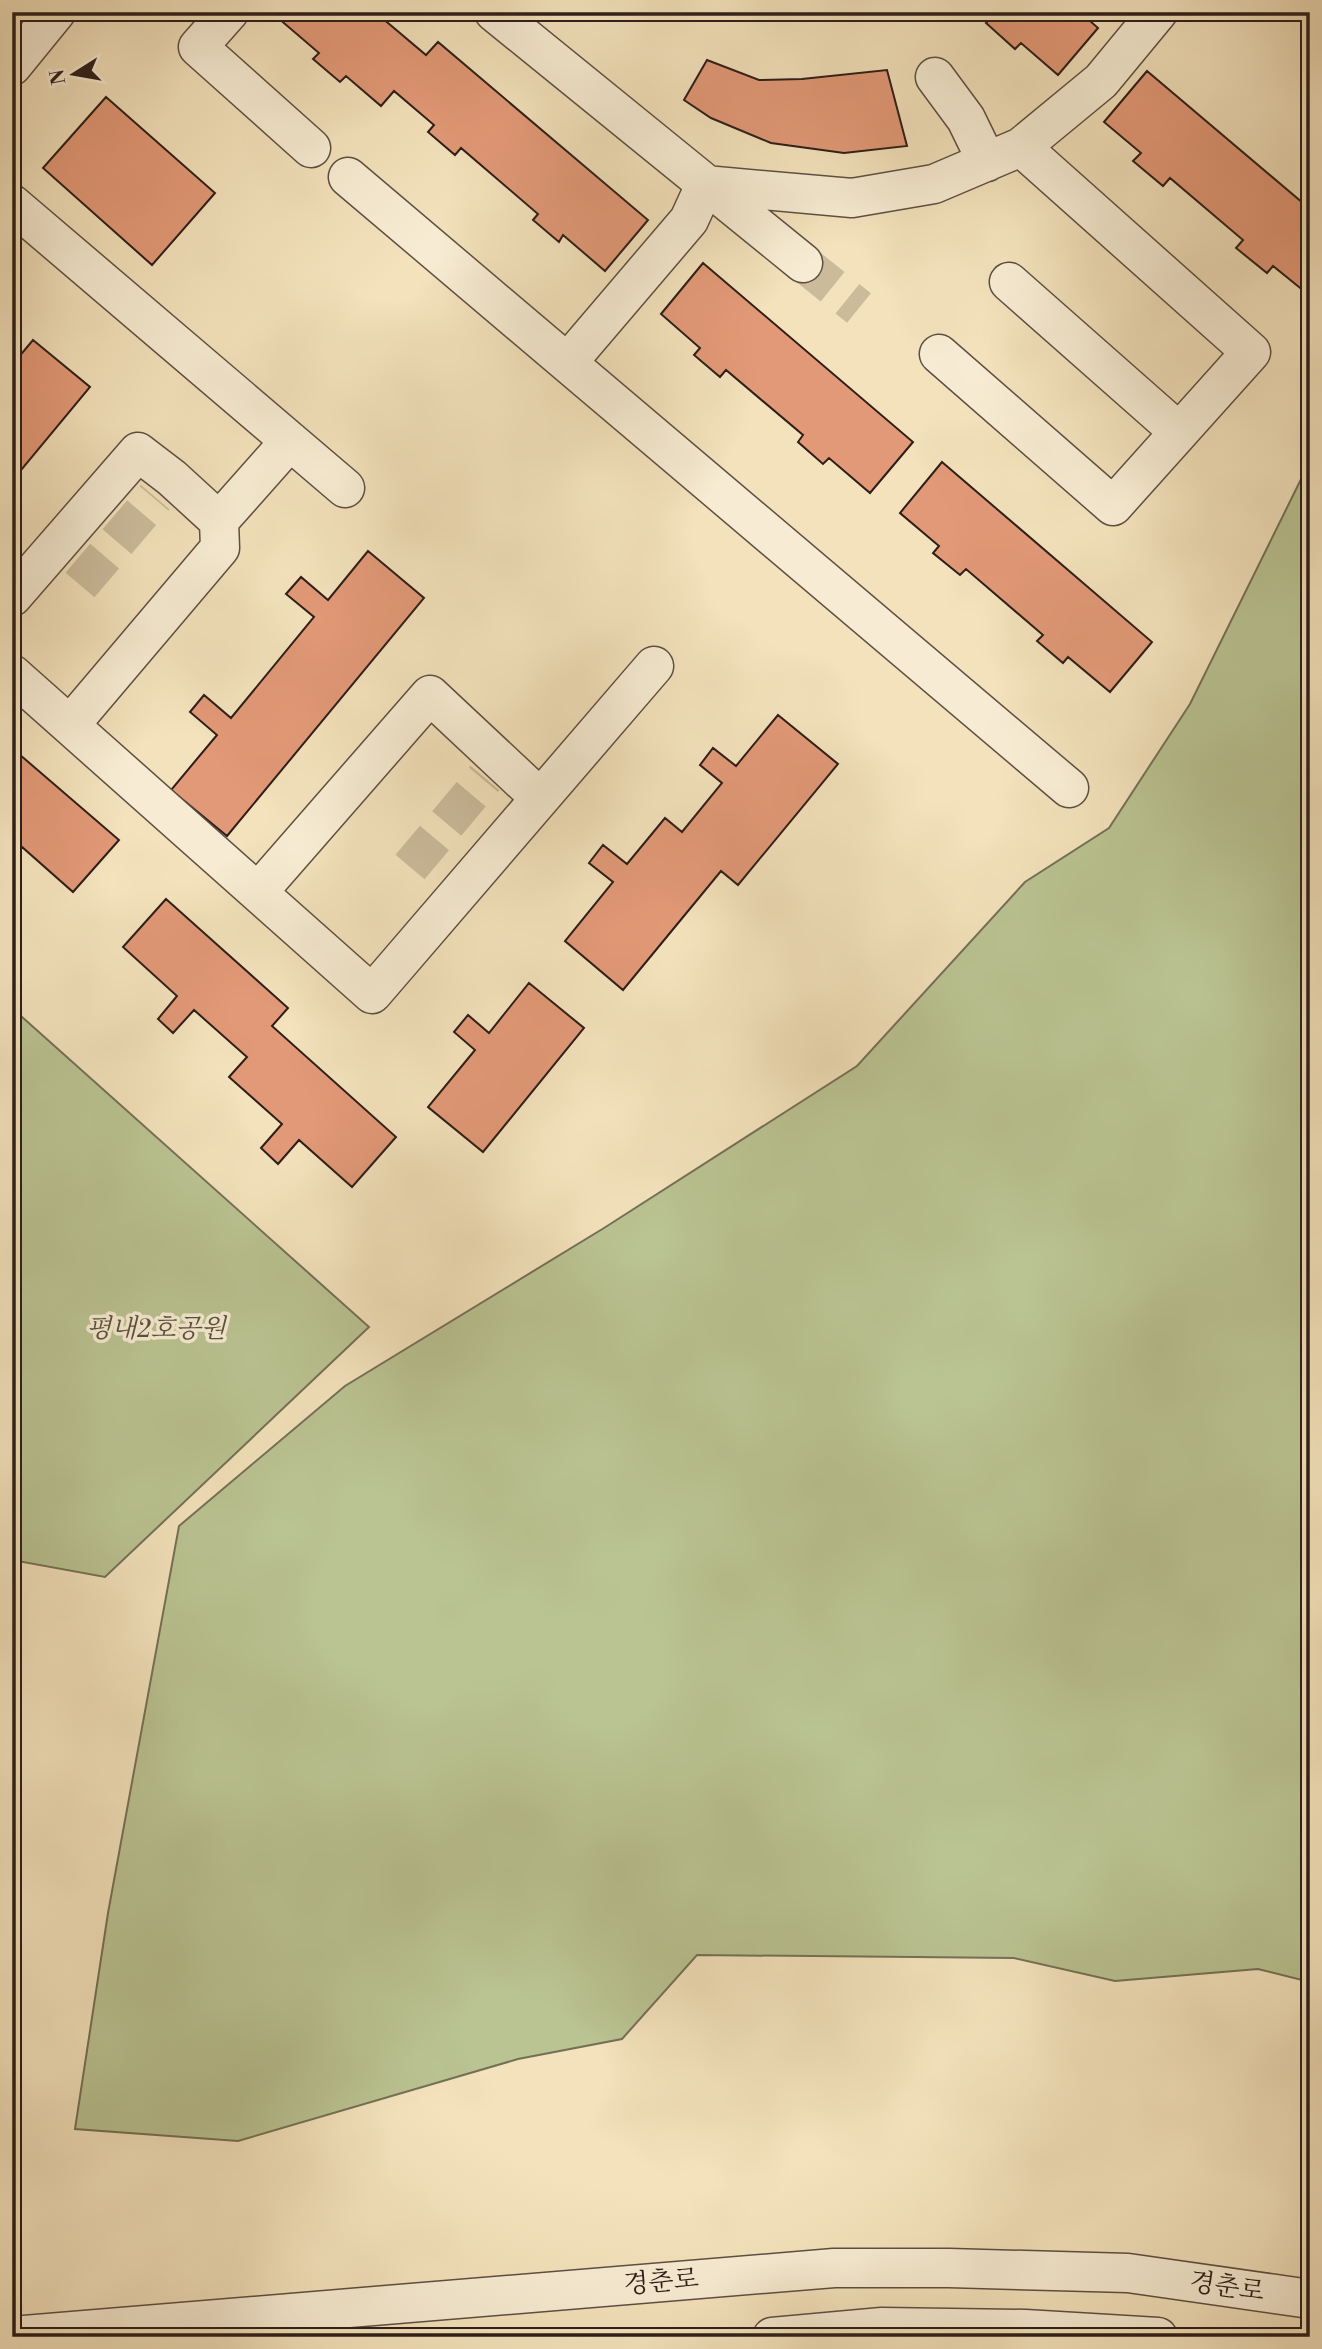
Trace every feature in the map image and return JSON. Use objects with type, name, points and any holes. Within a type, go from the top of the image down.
[{"type":"street","points":[[12,66],[56,12]]},
{"type":"street","points":[[229,12],[198,47],[311,148]]},
{"type":"street","points":[[494,12],[803,263]]},
{"type":"street","points":[[705,185],[852,198],[934,184],[1004,155],[1101,81],[1158,12]]},
{"type":"street","points":[[935,77],[966,119],[1004,155],[1251,352],[1113,506],[939,354]]},
{"type":"street","points":[[348,177],[1069,788]]},
{"type":"street","points":[[568,362],[689,220],[705,185]]},
{"type":"street","points":[[12,205],[345,488]]},
{"type":"street","points":[[1009,282],[1179,432]]},
{"type":"street","points":[[70,725],[220,548],[219,522],[290,441]]},
{"type":"street","points":[[12,597],[138,452],[163,488],[219,522]]},
{"type":"street","points":[[12,674],[372,994],[654,666]]},
{"type":"street","points":[[258,892],[430,695],[492,769],[540,798]]},
{"type":"street","name":"경춘로","points":[[12,2336],[834,2268],[1128,2273],[1310,2299]]},
{"type":"street","points":[[772,2337],[882,2326],[1025,2329],[1158,2337]]},
{"type":"green space","points":[[1310,461],[1310,1982],[1258,1969],[1115,1981],[1014,1958],[697,1955],[622,2039],[518,2059],[238,2141],[75,2129],[108,1913],[179,1526],[345,1386],[604,1228],[857,1066],[1025,882],[1109,828],[1190,704]]},
{"type":"green space","name":"평내2호공원","points":[[12,1008],[369,1327],[105,1577],[12,1560]]},
{"type":"building","points":[[283,12],[375,12],[426,55],[438,42],[648,220],[605,271],[563,235],[559,242],[533,220],[538,214],[461,148],[455,155],[428,132],[434,125],[394,91],[381,106],[346,76],[340,82],[313,59],[319,53],[278,18]]},
{"type":"building","points":[[986,12],[1080,12],[1098,28],[1058,75],[1021,43],[1015,49],[986,23],[992,17]]},
{"type":"building","points":[[707,60],[759,80],[802,79],[887,70],[907,146],[844,153],[771,143],[711,118],[684,100]]},
{"type":"building","points":[[1147,71],[1310,209],[1310,296],[1273,266],[1267,273],[1236,248],[1243,240],[1170,178],[1163,186],[1133,161],[1141,153],[1104,122]]},
{"type":"building","points":[[106,97],[215,193],[152,265],[43,168]]},
{"type":"building","points":[[703,263],[913,442],[870,493],[829,458],[823,464],[798,442],[803,435],[726,370],[720,377],[694,355],[700,348],[661,314]]},
{"type":"building","points":[[33,340],[90,387],[12,481],[12,365]]},
{"type":"building","points":[[942,462],[1152,642],[1110,692],[1068,657],[1063,663],[1037,641],[1043,635],[966,569],[960,575],[933,553],[939,546],[900,513]]},
{"type":"building","points":[[368,551],[424,598],[227,836],[171,790],[217,735],[190,712],[204,695],[231,718],[314,617],[286,594],[301,577],[328,600]]},
{"type":"building","points":[[778,715],[838,764],[738,885],[721,871],[623,990],[565,941],[613,882],[589,863],[603,845],[627,864],[665,818],[682,832],[722,783],[700,765],[713,748],[736,766]]},
{"type":"building","points":[[12,748],[119,840],[73,892],[22,847],[12,858]]},
{"type":"building","points":[[166,899],[288,1008],[272,1026],[396,1137],[352,1187],[299,1140],[278,1164],[261,1148],[282,1124],[229,1077],[247,1057],[194,1010],[173,1033],[158,1019],[177,996],[123,947]]},
{"type":"building","points":[[529,983],[584,1028],[483,1152],[428,1107],[475,1050],[454,1032],[468,1015],[489,1033]]},
{"type":"tunnel","points":[[803,263],[859,308]]},
{"type":"tunnel","points":[[80,585],[155,497]]},
{"type":"tunnel","points":[[410,867],[485,778]]}]
